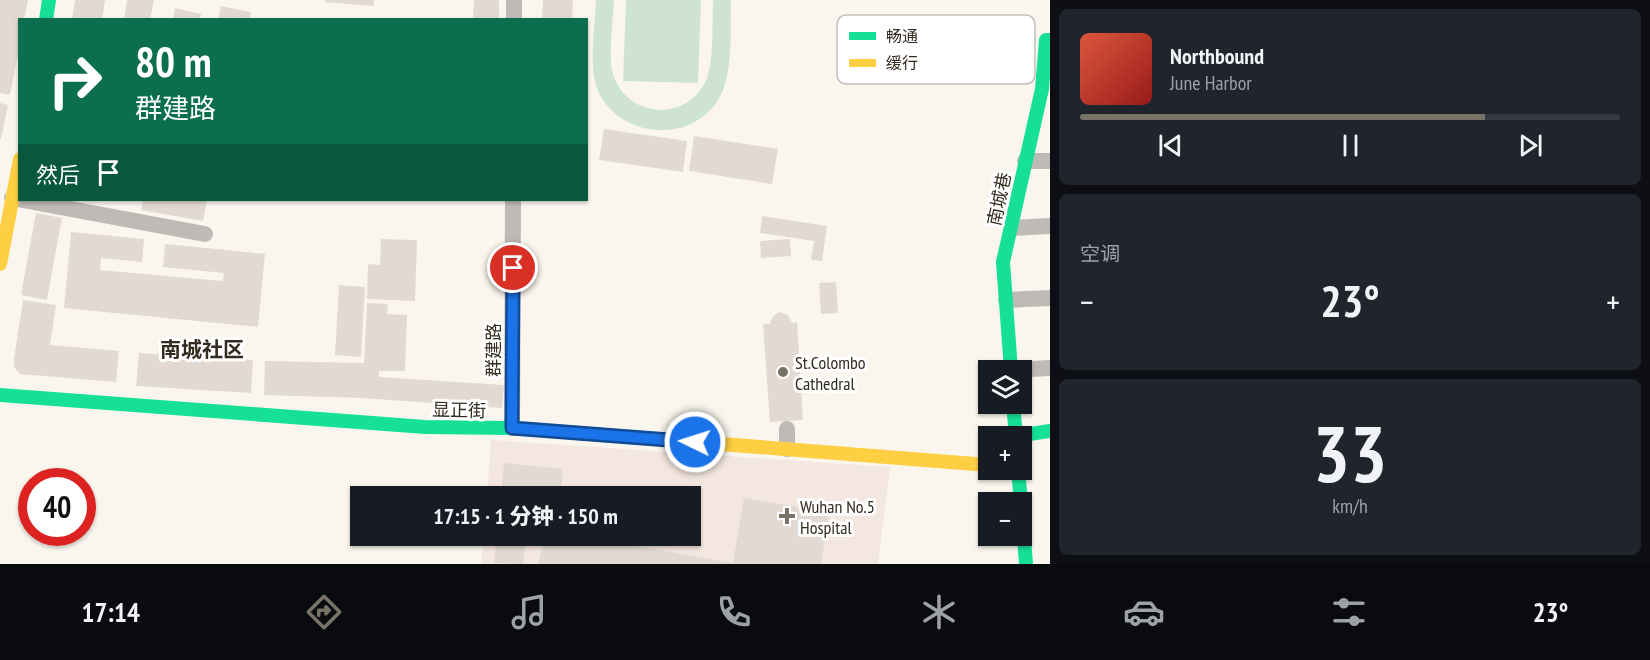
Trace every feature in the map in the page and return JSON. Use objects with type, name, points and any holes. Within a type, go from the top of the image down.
[{"type":"street","points":[[46,18],[49,0]]},
{"type":"street","points":[[514,0],[514,18]]},
{"type":"street","name":"南城巷","points":[[1010,360],[1003,262],[1041,90],[1046,40],[1050,40]]},
{"type":"street","points":[[1025,161],[1050,161]]},
{"type":"street","points":[[0,264],[18,169]]},
{"type":"street","points":[[12,198],[18,199]]},
{"type":"street","points":[[28,201],[205,234]]},
{"type":"street","name":"群建路","points":[[512,428],[513,201]]},
{"type":"street","points":[[1011,228],[1050,226]]},
{"type":"street","points":[[1006,300],[1050,298]]},
{"type":"street","points":[[1032,369],[1050,368]]},
{"type":"street","name":"显正街","points":[[0,395],[425,427],[512,428],[978,464]]},
{"type":"street","points":[[787,429],[787,449]]},
{"type":"street","points":[[1032,434],[1050,431]]},
{"type":"street","points":[[1025,546],[1026,564]]},
{"type":"shaded area","name":"Wuhan No.5 Hospital","points":[[491,440],[890,467],[878,564],[481,564],[483,546],[701,546],[701,486],[488,486]]},
{"type":"green space","points":[[596,0],[614,0],[611,58],[613,74],[620,89],[631,100],[644,107],[659,110],[687,103],[698,93],[707,78],[711,61],[713,0],[731,0],[729,66],[724,87],[715,105],[701,118],[684,127],[665,130],[646,129],[628,122],[612,111],[600,95],[594,74]]},
{"type":"green space","points":[[626,0],[701,0],[698,83],[623,81]]},
{"type":"building","points":[[0,0],[28,0],[24,18],[18,18],[18,55],[10,95],[0,93]]},
{"type":"building","points":[[75,0],[105,0],[102,18],[72,18]]},
{"type":"building","points":[[127,0],[154,0],[150,18],[124,18]]},
{"type":"building","points":[[325,0],[374,0],[374,6],[325,2]]},
{"type":"building","points":[[474,0],[499,0],[499,18],[473,18]]},
{"type":"building","points":[[543,0],[573,0],[572,18],[542,18]]},
{"type":"building","points":[[221,6],[251,12],[250,18],[218,18]]},
{"type":"building","points":[[175,8],[201,14],[200,18],[173,18]]},
{"type":"building","points":[[0,103],[8,105],[1,139],[0,139]]},
{"type":"building","points":[[604,129],[687,141],[683,172],[599,160]]},
{"type":"building","points":[[694,136],[778,149],[772,184],[689,171]]},
{"type":"building","points":[[143,201],[207,201],[203,221],[141,210]]},
{"type":"building","points":[[36,213],[62,218],[47,300],[21,295]]},
{"type":"building","points":[[762,216],[827,226],[822,261],[811,260],[814,241],[760,233]]},
{"type":"building","points":[[71,232],[144,239],[142,262],[101,258],[100,270],[223,281],[224,273],[163,267],[165,244],[265,254],[258,327],[64,308]]},
{"type":"building","points":[[381,239],[417,240],[415,301],[367,299],[368,264],[380,265]]},
{"type":"building","points":[[790,239],[791,256],[761,258],[760,241]]},
{"type":"building","points":[[836,282],[838,313],[821,314],[819,283]]},
{"type":"building","points":[[339,285],[365,287],[361,357],[335,355]]},
{"type":"building","points":[[23,300],[56,305],[50,345],[119,351],[116,382],[20,374],[14,367],[14,359]]},
{"type":"building","points":[[367,303],[388,304],[387,314],[407,315],[405,371],[379,371],[379,377],[504,385],[502,408],[362,398],[264,395],[265,361],[364,363]]},
{"type":"building","name":"St.Colombo Cathedral","points":[[780,312],[788,315],[792,323],[797,322],[803,420],[770,422],[763,324],[770,324],[773,316]]},
{"type":"building","points":[[139,353],[253,360],[251,393],[136,386]]},
{"type":"building","points":[[504,463],[563,469],[562,486],[502,486]]},
{"type":"building","points":[[744,498],[829,512],[821,564],[538,564],[542,546],[635,546],[733,563]]},
{"type":"building","points":[[496,546],[525,546],[523,564],[494,563]]},
{"type":"traffic: fast","points":[[46,18],[49,0]]},
{"type":"traffic: fast","points":[[1010,360],[1003,262],[1042,89],[1046,40],[1050,40]]},
{"type":"traffic: fast","points":[[0,395],[425,427],[512,428],[670,440]]},
{"type":"traffic: fast","points":[[1014,414],[1015,426]]},
{"type":"traffic: fast","points":[[1032,434],[1050,431]]},
{"type":"traffic: fast","points":[[1019,480],[1020,492]]},
{"type":"traffic: fast","points":[[1025,546],[1026,564]]},
{"type":"traffic: slow","points":[[0,264],[18,170]]},
{"type":"traffic: slow","points":[[670,440],[978,464]]},
{"type":"place","name":"St.Colombo Cathedral","points":[[783,372]]},
{"type":"place","name":"Wuhan No.5 Hospital","points":[[787,516]]},
{"type":"district","name":"南城社区","points":[[202,349]]},
{"type":"route","points":[[513,268],[512,428],[695,442]]}]
